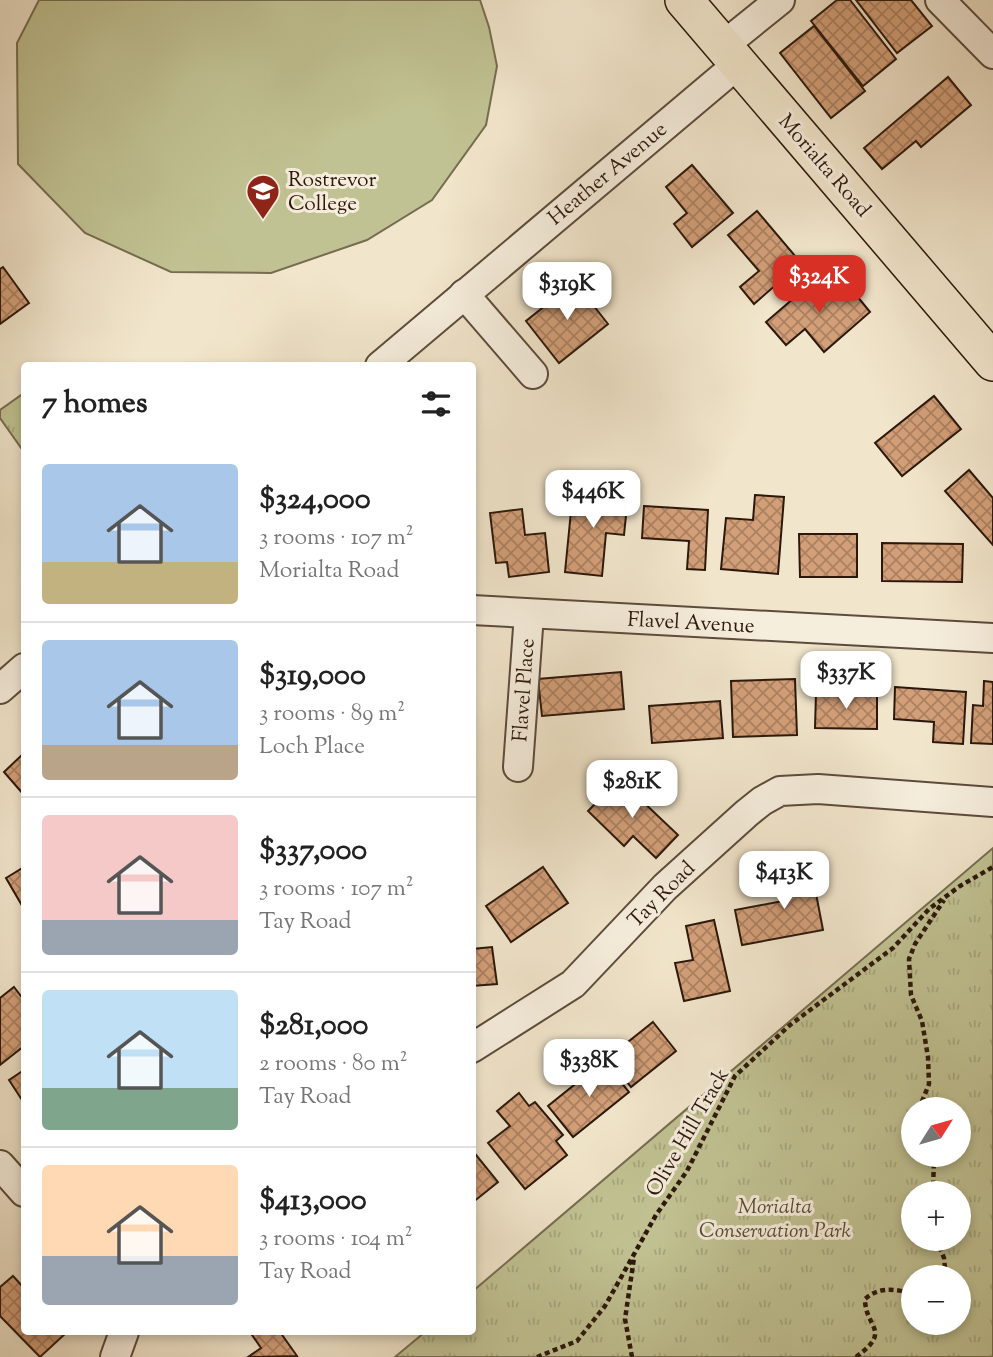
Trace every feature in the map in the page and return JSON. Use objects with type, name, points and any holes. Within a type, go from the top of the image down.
[{"type":"main road","name":"Morialta Road","points":[[684,0],[993,362]]},
{"type":"street","name":"Heather Avenue","points":[[385,362],[731,55],[780,0]]},
{"type":"street","points":[[940,0],[993,54]]},
{"type":"street","points":[[464,294],[533,374]]},
{"type":"street","name":"Flavel Avenue","points":[[476,610],[993,638]]},
{"type":"street","name":"Flavel Place","points":[[518,767],[528,614]]},
{"type":"street","points":[[0,689],[21,671]]},
{"type":"street","name":"Tay Road","points":[[476,1045],[573,984],[674,878],[747,813],[780,791],[818,789],[993,802]]},
{"type":"street","points":[[0,1165],[21,1189]]},
{"type":"street","points":[[115,1357],[123,1335]]},
{"type":"path","name":"Olive Hill Track","points":[[537,1357],[577,1342],[605,1306],[656,1215],[687,1171],[735,1076],[790,1025],[893,948],[929,909],[993,867]]},
{"type":"path","points":[[924,1097],[929,1084],[928,1057],[922,1021],[911,995],[909,959],[915,944],[948,896]]},
{"type":"path","points":[[632,1357],[625,1320],[634,1254]]},
{"type":"path","points":[[856,1357],[874,1339],[876,1332],[865,1307],[865,1299],[873,1292],[889,1289],[901,1291]]},
{"type":"green space","points":[[39,0],[480,0],[497,66],[486,125],[432,200],[367,240],[271,273],[171,272],[85,233],[18,164],[17,43]]},
{"type":"green space","points":[[21,395],[21,448],[0,418],[0,410]]},
{"type":"green space","name":"Morialta Conservation Park","points":[[993,848],[993,1357],[395,1357],[421,1335],[476,1335],[476,1288]]},
{"type":"building","points":[[837,0],[850,0],[896,59],[863,86],[811,21]]},
{"type":"building","points":[[856,0],[911,0],[932,26],[897,53]]},
{"type":"building","points":[[814,26],[865,91],[831,118],[780,53]]},
{"type":"building","points":[[948,77],[971,105],[921,147],[916,141],[882,169],[864,148]]},
{"type":"building","points":[[692,165],[733,213],[692,247],[674,224],[687,213],[666,187]]},
{"type":"building","points":[[757,211],[801,263],[754,304],[740,287],[759,271],[728,235]]},
{"type":"building","points":[[3,267],[29,303],[0,324],[0,269]]},
{"type":"building","points":[[816,279],[833,298],[848,285],[870,312],[824,352],[805,329],[786,345],[766,322]]},
{"type":"building","points":[[575,282],[608,324],[559,363],[526,321]]},
{"type":"building","points":[[934,396],[961,429],[902,476],[875,443]]},
{"type":"building","points":[[969,470],[993,498],[993,545],[945,491]]},
{"type":"building","points":[[573,491],[628,496],[624,535],[606,533],[602,576],[565,572]]},
{"type":"building","points":[[755,495],[784,497],[778,574],[721,569],[726,518],[753,520]]},
{"type":"building","points":[[644,506],[708,510],[705,570],[687,569],[689,541],[642,538]]},
{"type":"building","points":[[522,509],[525,535],[545,533],[549,572],[509,577],[507,562],[496,563],[490,513]]},
{"type":"building","points":[[799,534],[857,534],[857,577],[800,577]]},
{"type":"building","points":[[882,543],[963,544],[962,582],[882,581]]},
{"type":"building","points":[[621,672],[624,709],[542,716],[538,679]]},
{"type":"building","points":[[795,679],[797,735],[733,737],[731,681]]},
{"type":"building","points":[[984,681],[993,682],[993,744],[971,743],[973,705],[983,706]]},
{"type":"building","points":[[895,687],[966,692],[963,744],[933,742],[934,722],[894,719]]},
{"type":"building","points":[[816,693],[877,694],[877,729],[815,728]]},
{"type":"building","points":[[720,701],[723,738],[652,743],[649,706]]},
{"type":"building","points":[[21,756],[21,792],[4,772]]},
{"type":"building","points":[[619,779],[678,835],[656,858],[633,836],[624,846],[588,811]]},
{"type":"building","points":[[809,857],[823,930],[742,945],[735,910],[788,900],[785,884],[794,882],[790,861]]},
{"type":"building","points":[[543,867],[568,903],[511,942],[486,906]]},
{"type":"building","points":[[21,869],[21,904],[6,878]]},
{"type":"building","points":[[714,920],[730,991],[684,1001],[675,963],[693,960],[686,926]]},
{"type":"building","points":[[492,947],[497,984],[476,986],[476,949]]},
{"type":"building","points":[[14,987],[21,996],[21,1048],[0,1065],[0,998]]},
{"type":"building","points":[[653,1022],[676,1051],[631,1087],[608,1058]]},
{"type":"building","points":[[604,1061],[629,1092],[573,1137],[548,1106]]},
{"type":"building","points":[[21,1072],[21,1098],[9,1080]]},
{"type":"building","points":[[519,1093],[529,1106],[535,1102],[563,1135],[556,1141],[567,1155],[525,1189],[488,1143],[510,1126],[497,1111]]},
{"type":"building","points":[[476,1155],[498,1182],[476,1200]]},
{"type":"building","points":[[13,1276],[21,1285],[21,1335],[64,1335],[40,1357],[0,1316],[0,1287]]},
{"type":"building","points":[[252,1335],[282,1335],[297,1356],[248,1357],[261,1348]]},
{"type":"place","name":"Rostrevor College","points":[[263,221]]}]
